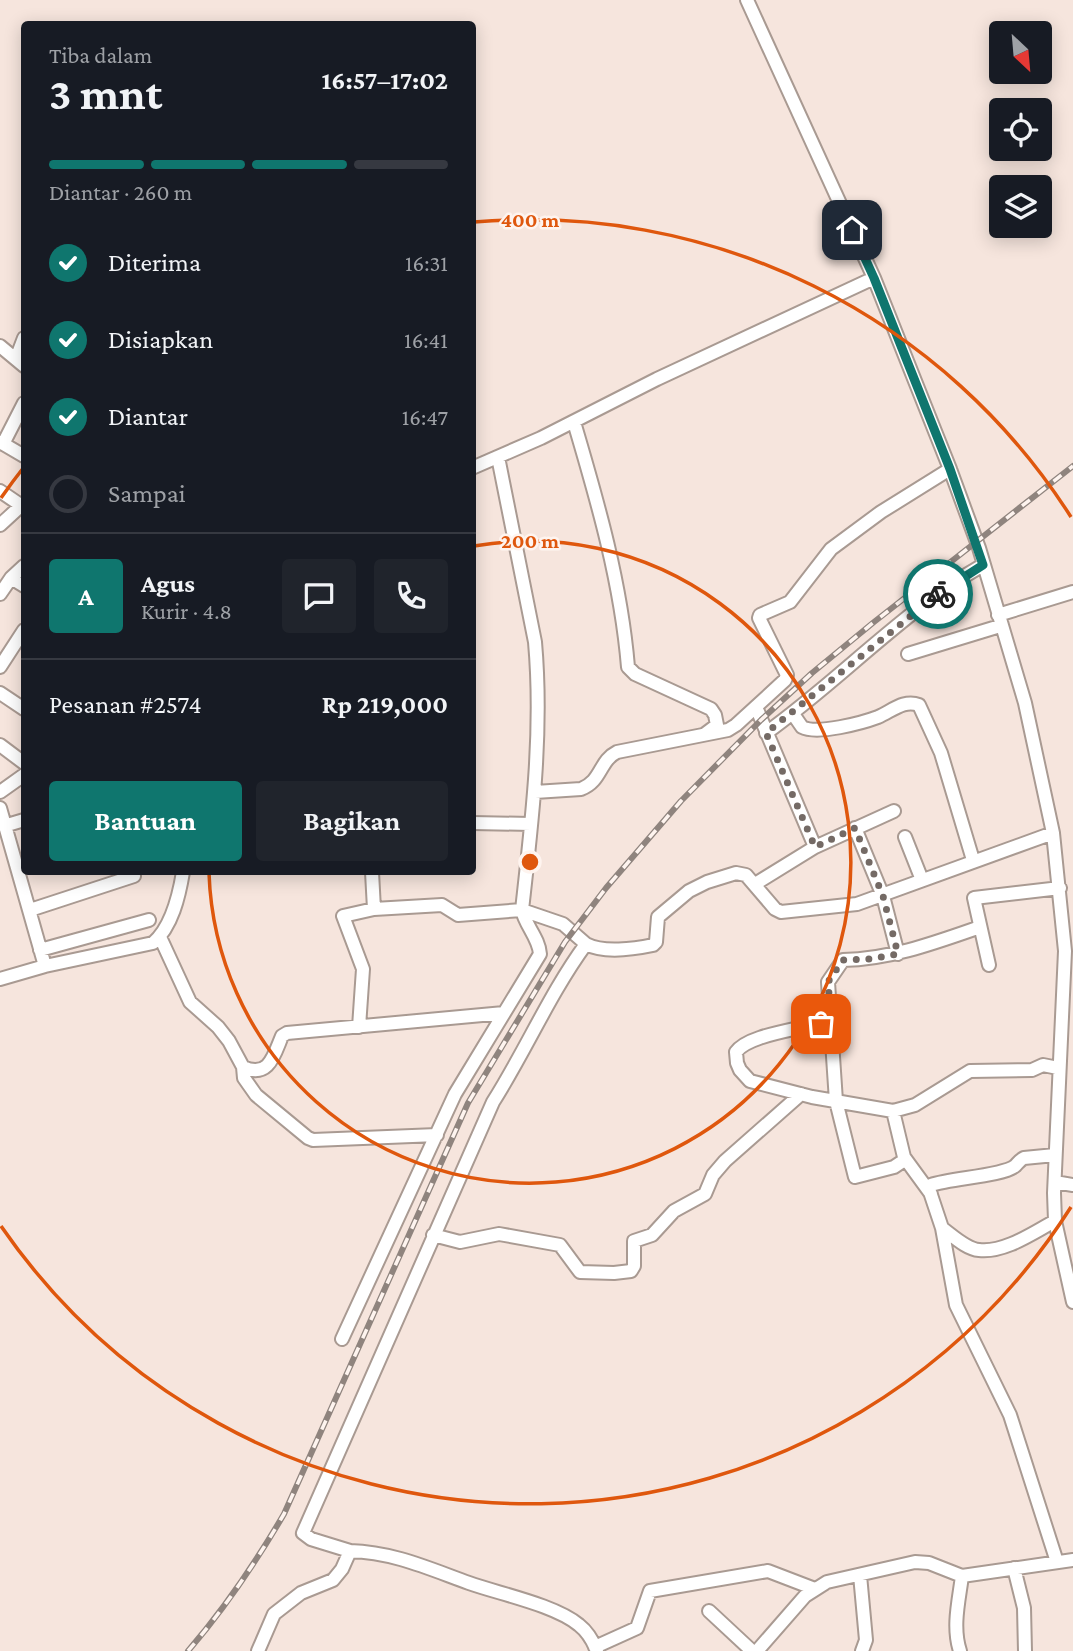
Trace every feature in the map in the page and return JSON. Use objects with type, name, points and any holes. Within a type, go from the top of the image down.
[{"type":"street","points":[[747,0],[874,278],[950,469],[983,565],[1025,703],[1053,833],[1065,951],[1058,1068],[1055,1221],[1073,1302]]},
{"type":"street","points":[[476,466],[874,278]]},
{"type":"street","points":[[0,346],[20,362]]},
{"type":"street","points":[[21,408],[2,443],[21,454]]},
{"type":"street","points":[[574,422],[617,581],[624,619],[628,667],[635,674],[711,709],[717,725],[705,734]]},
{"type":"street","points":[[342,1339],[455,1094],[540,954],[539,946],[522,910],[535,792],[539,704],[535,642],[498,457]]},
{"type":"street","points":[[535,792],[581,789],[597,778],[612,754],[732,728],[785,680],[786,675],[760,615],[790,602],[831,549],[881,512],[950,469]]},
{"type":"street","points":[[0,491],[21,504]]},
{"type":"street","points":[[0,525],[21,507]]},
{"type":"street","points":[[766,733],[936,596],[983,565]]},
{"type":"street","points":[[0,594],[21,569]]},
{"type":"street","points":[[11,578],[21,584]]},
{"type":"street","points":[[908,654],[1073,592]]},
{"type":"street","points":[[0,667],[21,635]]},
{"type":"street","points":[[0,693],[21,705]]},
{"type":"street","points":[[793,713],[802,727],[818,730],[873,719],[904,704],[919,705],[941,753],[973,860]]},
{"type":"street","points":[[756,707],[815,847]]},
{"type":"street","points":[[0,745],[21,761]]},
{"type":"street","points":[[0,792],[21,777]]},
{"type":"street","points":[[0,808],[21,867]]},
{"type":"street","points":[[755,884],[815,847],[894,811]]},
{"type":"street","points":[[5,826],[21,821]]},
{"type":"street","points":[[476,822],[531,824]]},
{"type":"street","points":[[855,828],[883,896],[898,954]]},
{"type":"street","points":[[359,1027],[363,969],[343,916],[374,909],[442,905],[458,915],[522,910],[563,924],[594,948],[653,945],[656,942],[658,917],[688,891],[736,873],[746,875],[775,909],[781,912],[857,904],[1053,833]]},
{"type":"street","points":[[905,838],[922,880]]},
{"type":"street","points":[[23,875],[45,966]]},
{"type":"street","points":[[0,979],[45,966],[147,945],[164,932],[182,875]]},
{"type":"street","points":[[372,875],[374,909]]},
{"type":"street","points":[[30,910],[134,876]]},
{"type":"street","points":[[989,965],[979,927],[975,897],[1059,888]]},
{"type":"street","points":[[40,950],[149,919]]},
{"type":"street","points":[[904,1157],[901,1163],[894,1167],[855,1177],[836,1101],[828,982],[843,960],[898,954],[979,927]]},
{"type":"street","points":[[160,937],[190,1002],[223,1033],[243,1067],[244,1078],[256,1095],[308,1138],[313,1140],[437,1135]]},
{"type":"street","points":[[586,944],[570,966],[493,1102],[303,1533],[311,1539],[350,1551],[414,1562],[468,1583],[559,1612],[580,1625],[591,1637],[596,1649],[638,1628],[650,1591],[768,1571],[815,1589]]},
{"type":"street","points":[[243,1067],[252,1071],[268,1066],[282,1036],[287,1034],[504,1013]]},
{"type":"street","points":[[831,1019],[821,1024],[800,1026],[744,1043],[736,1052],[740,1070],[750,1080],[801,1094],[893,1111],[915,1105],[970,1071],[1032,1070],[1043,1066],[1058,1068]]},
{"type":"street","points":[[433,1235],[460,1242],[499,1234],[560,1245],[580,1272],[631,1271],[634,1266],[634,1241],[652,1235],[666,1217],[705,1194],[713,1175],[725,1161],[801,1094]]},
{"type":"street","points":[[893,1111],[904,1157],[931,1194]]},
{"type":"street","points":[[1055,1155],[1024,1158],[1016,1166],[1001,1172],[967,1176],[929,1187],[942,1228],[956,1305],[1010,1415],[1057,1562]]},
{"type":"street","points":[[1055,1182],[1073,1185]]},
{"type":"street","points":[[942,1228],[965,1245],[979,1250],[1000,1247],[1021,1239],[1055,1221]]},
{"type":"street","points":[[258,1651],[274,1614],[301,1593],[333,1580],[342,1569],[350,1551]]},
{"type":"street","points":[[709,1611],[754,1651],[787,1615],[815,1589],[827,1582],[915,1562],[929,1563],[962,1576],[1073,1560]]},
{"type":"street","points":[[1014,1568],[1024,1608],[1025,1651]]},
{"type":"street","points":[[860,1575],[866,1640],[862,1651]]},
{"type":"street","points":[[960,1651],[956,1628],[962,1576]]},
{"type":"railway","points":[[188,1651],[239,1584],[284,1514],[468,1103],[565,942],[606,888],[681,801],[761,720],[874,622],[1073,466]]},
{"type":"way so far","points":[[821,1024],[831,1019],[828,982],[843,960],[898,954],[883,896],[855,828],[815,847],[766,733],[938,594]]},
{"type":"route","points":[[852,230],[874,278],[979,548],[983,565],[938,594]]}]
